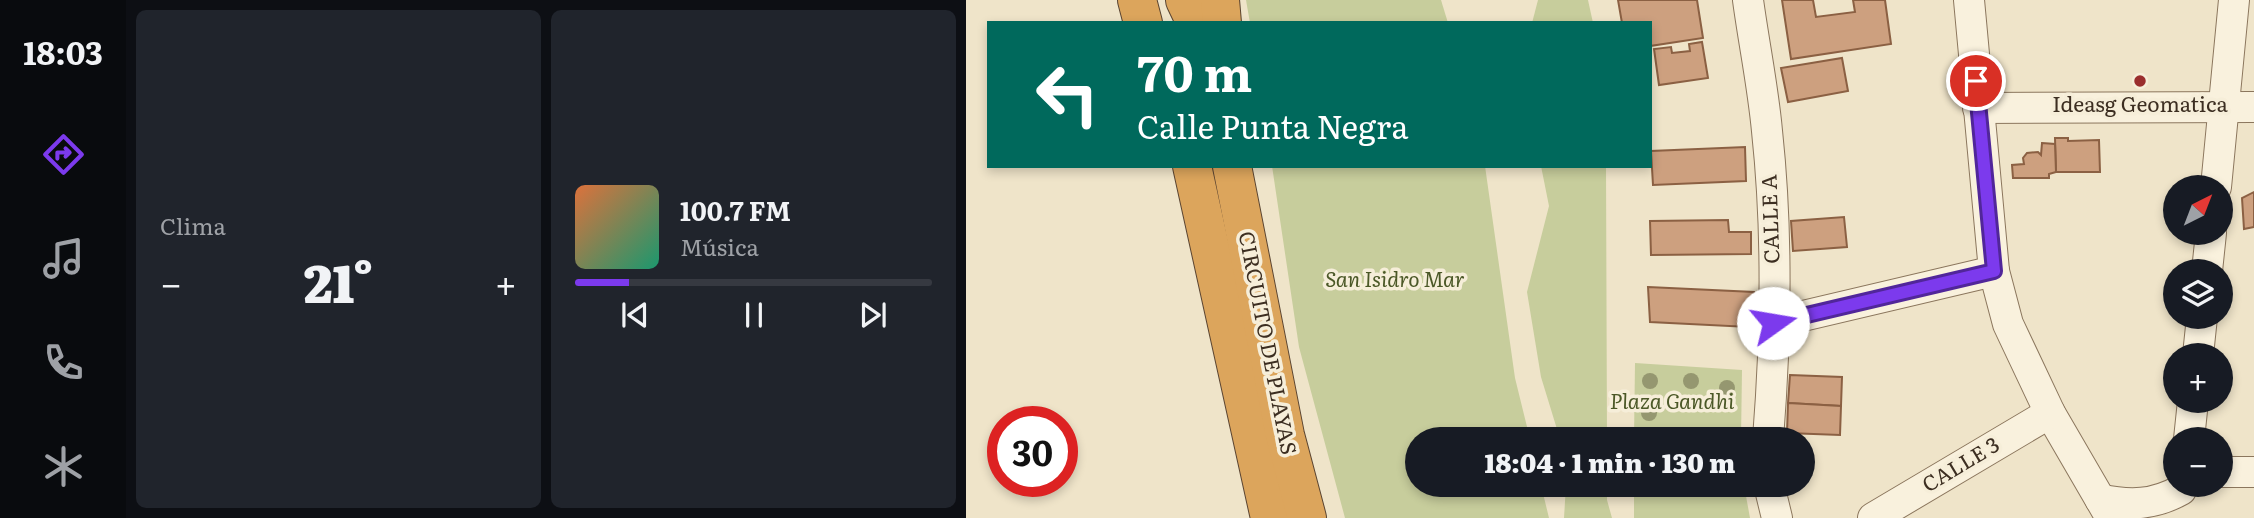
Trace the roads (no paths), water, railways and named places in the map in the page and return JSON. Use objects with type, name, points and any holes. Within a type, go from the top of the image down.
[{"type":"highway","points":[[1220,0],[1222,21]]},
{"type":"highway","points":[[1177,168],[1251,518]]},
{"type":"highway","points":[[1192,168],[1270,518]]},
{"type":"highway","name":"CIRCUITO DE PLAYAS","points":[[1232,168],[1285,435],[1307,518]]},
{"type":"street","name":"CALLE A","points":[[1748,0],[1768,131],[1774,232],[1769,427]]},
{"type":"street","points":[[1969,0],[1994,271],[2008,324],[2050,413],[2106,509],[2144,504],[2169,497],[2180,498]]},
{"type":"street","points":[[2220,175],[2240,107],[2234,0]]},
{"type":"street","points":[[1978,108],[2240,107]]},
{"type":"street","points":[[1773,323],[1994,271]]},
{"type":"street","name":"CALLE 3","points":[[1873,518],[2050,413]]},
{"type":"street","points":[[2233,472],[2254,472]]},
{"type":"street","points":[[1772,497],[1777,518]]},
{"type":"place","name":"Ideasg Geomatica","points":[[2140,81]]},
{"type":"park label","name":"San Isidro Mar","points":[[1395,280]]},
{"type":"park label","name":"Plaza Gandhi","points":[[1672,402]]}]
